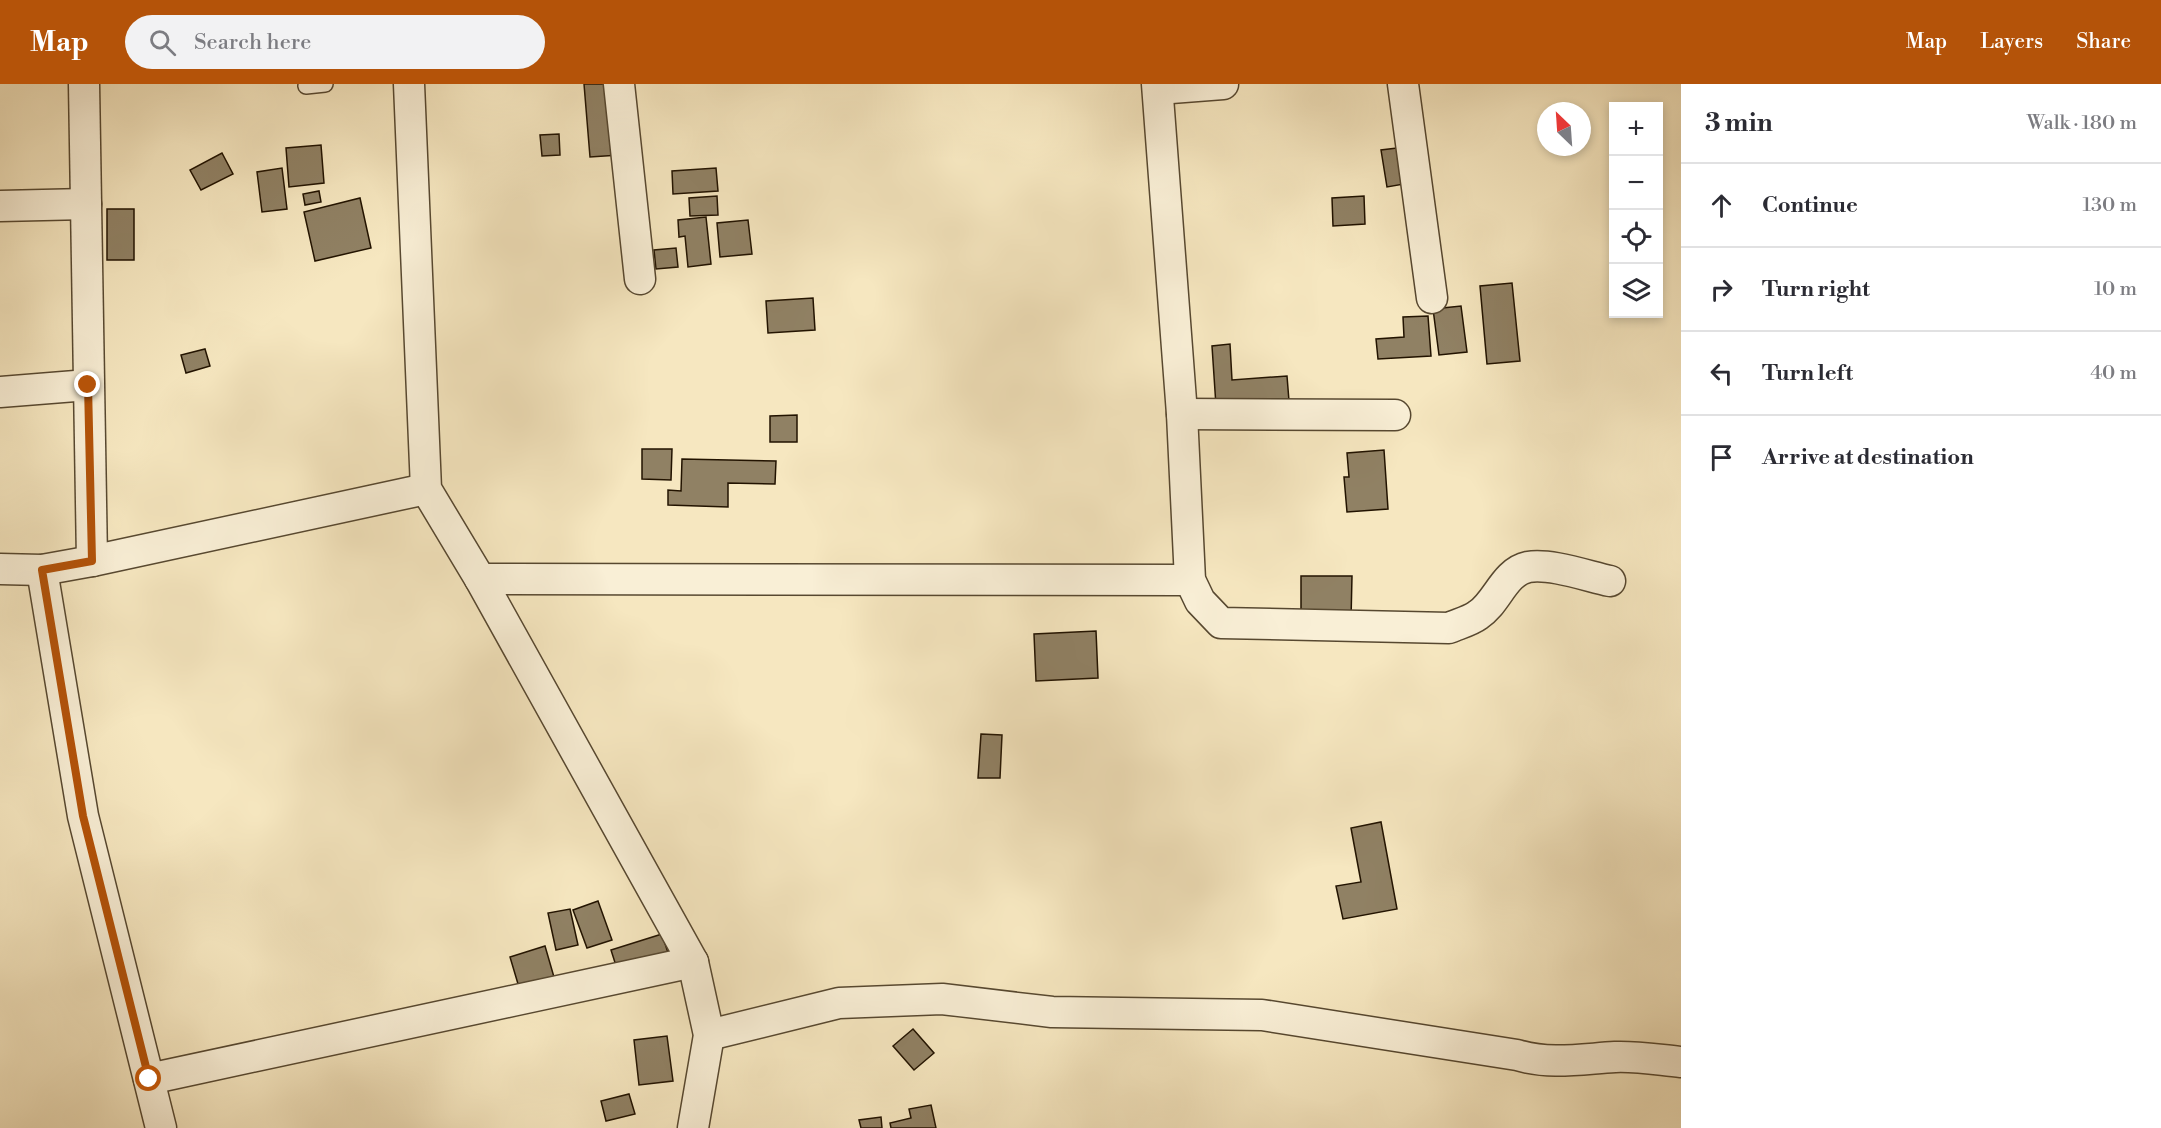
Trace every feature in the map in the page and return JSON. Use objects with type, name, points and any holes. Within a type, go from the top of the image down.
[{"type":"street","points":[[84,84],[92,561]]},
{"type":"street","points":[[409,84],[426,489],[480,579],[693,962],[710,1035],[693,1128]]},
{"type":"street","points":[[619,84],[640,279]]},
{"type":"street","points":[[1224,84],[1158,87],[1182,414],[1190,580],[1200,601],[1221,622],[1449,628],[1480,614],[1510,577],[1519,570],[1529,567],[1549,567],[1610,581]]},
{"type":"street","points":[[1402,84],[1432,298]]},
{"type":"street","points":[[0,206],[86,204]]},
{"type":"street","points":[[0,392],[88,385]]},
{"type":"street","points":[[1182,414],[1395,415]]},
{"type":"street","points":[[0,569],[42,570],[92,561],[426,489]]},
{"type":"street","points":[[42,570],[83,816],[161,1128]]},
{"type":"street","points":[[480,579],[1190,580]]},
{"type":"street","points":[[149,1079],[693,962]]},
{"type":"street","points":[[710,1035],[839,1003],[942,999],[1052,1012],[1262,1015],[1517,1055],[1535,1060],[1572,1061],[1617,1057],[1681,1062]]},
{"type":"lane","points":[[306,86],[325,84]]},
{"type":"building","points":[[584,84],[614,84],[619,155],[590,157]]},
{"type":"building","points":[[559,134],[560,155],[542,156],[540,135]]},
{"type":"building","points":[[321,145],[324,183],[289,187],[286,148]]},
{"type":"building","points":[[1405,147],[1410,183],[1387,187],[1381,150]]},
{"type":"building","points":[[222,153],[233,174],[201,190],[190,170]]},
{"type":"building","points":[[282,168],[287,209],[262,212],[257,172]]},
{"type":"building","points":[[716,168],[718,191],[673,194],[672,171]]},
{"type":"building","points":[[319,191],[321,202],[305,205],[303,194]]},
{"type":"building","points":[[717,196],[718,215],[690,216],[689,198]]},
{"type":"building","points":[[1364,196],[1365,224],[1333,226],[1332,198]]},
{"type":"building","points":[[360,198],[371,248],[315,261],[304,212]]},
{"type":"building","points":[[107,209],[134,209],[134,260],[107,260]]},
{"type":"building","points":[[706,217],[711,264],[688,267],[685,236],[679,237],[678,220]]},
{"type":"building","points":[[748,220],[752,254],[720,257],[717,223]]},
{"type":"building","points":[[676,248],[678,267],[656,269],[654,250]]},
{"type":"building","points":[[1512,283],[1520,361],[1487,364],[1480,286]]},
{"type":"building","points":[[813,298],[815,330],[768,333],[766,301]]},
{"type":"building","points":[[1461,306],[1467,352],[1439,355],[1433,309]]},
{"type":"building","points":[[1428,316],[1431,356],[1378,359],[1376,339],[1404,337],[1403,317]]},
{"type":"building","points":[[1230,344],[1232,380],[1287,376],[1289,401],[1216,406],[1212,346]]},
{"type":"building","points":[[205,349],[210,366],[186,373],[181,355]]},
{"type":"building","points":[[797,415],[797,442],[770,442],[770,416]]},
{"type":"building","points":[[642,449],[672,449],[671,480],[642,479]]},
{"type":"building","points":[[1384,450],[1388,509],[1347,512],[1344,477],[1349,477],[1347,453]]},
{"type":"building","points":[[682,459],[776,461],[775,484],[728,483],[728,507],[668,505],[668,490],[681,491]]},
{"type":"building","points":[[1301,576],[1352,576],[1351,620],[1301,620]]},
{"type":"building","points":[[1096,631],[1098,678],[1036,681],[1034,634]]},
{"type":"building","points":[[981,734],[1002,735],[1000,778],[978,778]]},
{"type":"building","points":[[1381,822],[1397,909],[1343,919],[1336,886],[1361,882],[1351,828]]},
{"type":"building","points":[[598,901],[612,940],[587,948],[573,910]]},
{"type":"building","points":[[570,909],[578,945],[556,950],[548,913]]},
{"type":"building","points":[[662,934],[669,956],[618,972],[611,950]]},
{"type":"building","points":[[545,946],[556,984],[521,994],[510,957]]},
{"type":"building","points":[[913,1029],[934,1053],[914,1070],[893,1046]]},
{"type":"building","points":[[667,1036],[673,1081],[639,1085],[634,1040]]},
{"type":"building","points":[[629,1094],[635,1114],[606,1121],[601,1101]]},
{"type":"building","points":[[931,1105],[936,1128],[891,1128],[890,1123],[911,1118],[909,1109]]},
{"type":"building","points":[[881,1117],[882,1128],[861,1128],[859,1120]]},
{"type":"route","points":[[88,385],[92,561],[42,570],[83,816],[149,1079]]}]
